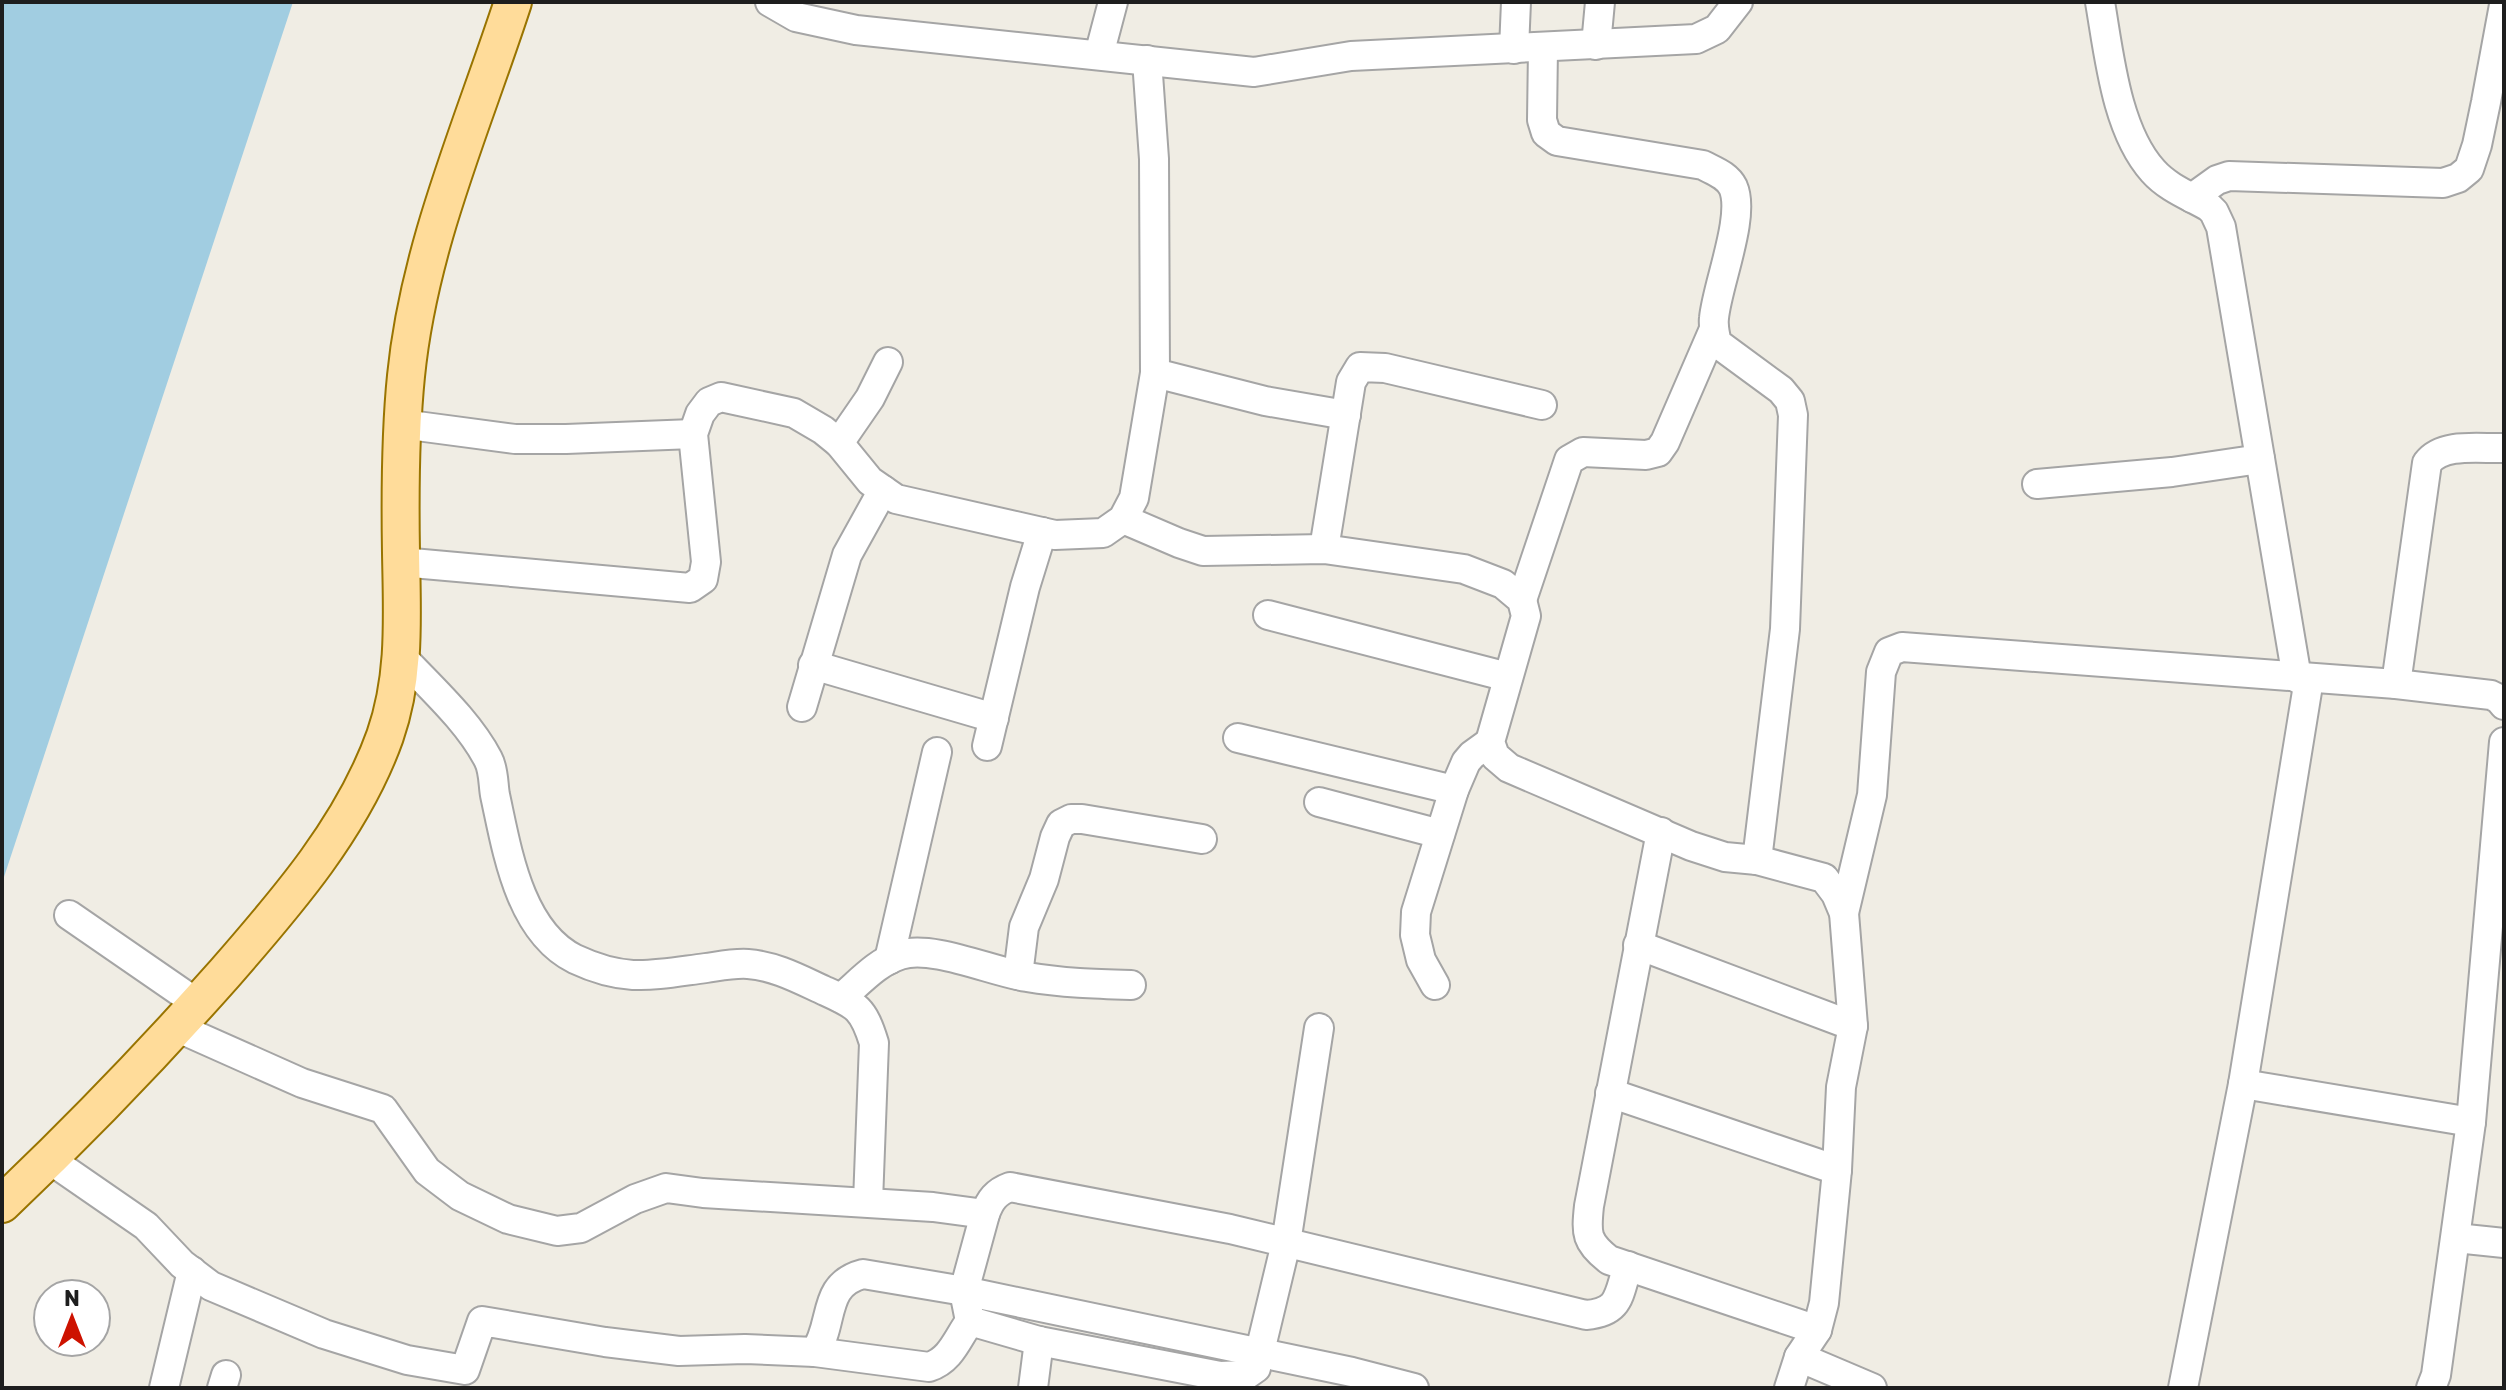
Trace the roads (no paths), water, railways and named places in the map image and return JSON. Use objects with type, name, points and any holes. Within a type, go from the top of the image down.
[{"type":"main road","points":[[2,1204],[187,1016],[290,897],[354,802],[374,764],[395,704],[402,657],[402,424],[413,327],[443,203],[483,96],[513,2]]},
{"type":"street","points":[[770,2],[796,17],[856,30],[1254,72],[1351,56],[1696,39],[1717,29],[1738,2]]},
{"type":"street","points":[[1099,55],[1113,2]]},
{"type":"street","points":[[1514,49],[1516,2]]},
{"type":"street","points":[[1596,45],[1600,2]]},
{"type":"street","points":[[2100,2],[2111,66],[2129,130],[2141,153],[2152,170],[2169,186],[2209,207],[2221,227],[2260,459],[2303,679],[2243,1084],[2183,1388]]},
{"type":"street","points":[[2192,198],[2217,180],[2229,176],[2443,183],[2458,178],[2469,169],[2477,145],[2504,5]]},
{"type":"street","points":[[1543,48],[1542,120],[1546,133],[1557,141],[1703,165],[1724,175],[1733,188],[1736,208],[1730,250],[1714,317],[1717,343],[1781,390],[1790,401],[1793,415],[1785,629],[1757,860]]},
{"type":"street","points":[[401,562],[690,588],[703,579],[706,562],[693,434],[700,414],[709,402],[721,397],[794,413],[839,443],[870,481],[896,499],[1055,535],[1103,533],[1123,519],[1134,498],[1155,373],[1154,159],[1147,60]]},
{"type":"street","points":[[1714,329],[1658,452],[1646,455],[1583,452],[1569,460],[1522,600],[1526,616],[1490,742],[1495,756],[1509,768],[1691,846],[1725,857],[1757,860],[1824,878],[1836,894],[1844,913]]},
{"type":"street","points":[[839,443],[870,398],[888,362]]},
{"type":"street","points":[[1324,549],[1351,382],[1360,367],[1385,368],[1542,405]]},
{"type":"street","points":[[1155,373],[1265,401],[1346,415]]},
{"type":"street","points":[[402,424],[515,439],[693,434]]},
{"type":"street","points":[[2396,684],[2427,463],[2439,452],[2504,448]]},
{"type":"street","points":[[2037,484],[2172,472],[2260,459]]},
{"type":"street","points":[[802,707],[847,555],[883,490]]},
{"type":"street","points":[[1123,519],[1203,551],[1324,549],[1464,569],[1503,584],[1522,600]]},
{"type":"street","points":[[813,665],[990,732],[1025,587],[1042,532]]},
{"type":"street","points":[[1268,615],[1508,677]]},
{"type":"street","points":[[1789,1388],[1799,1357],[1817,1330],[1824,1303],[1837,1170],[1841,1087],[1853,1026],[1844,913],[1872,795],[1881,672],[1889,652],[1902,647],[2396,684],[2500,698]]},
{"type":"street","points":[[402,657],[474,735],[490,763],[518,889],[540,930],[571,957],[608,972],[642,976],[747,964],[775,969],[852,1003],[867,1019],[874,1043],[868,1202]]},
{"type":"street","points":[[1238,738],[1454,790]]},
{"type":"street","points":[[1435,985],[1421,960],[1415,935],[1416,912],[1454,790],[1466,762],[1490,742]]},
{"type":"street","points":[[2431,1388],[2436,1375],[2471,1122],[2504,742]]},
{"type":"street","points":[[889,960],[937,752]]},
{"type":"street","points":[[1319,802],[1440,834]]},
{"type":"street","points":[[1018,975],[1024,927],[1044,879],[1061,824],[1071,819],[1082,819],[1202,839]]},
{"type":"street","points":[[1661,832],[1586,1232],[1594,1248],[1609,1260],[1817,1330]]},
{"type":"street","points":[[69,915],[187,1016],[302,1083],[383,1109],[427,1171],[460,1196],[508,1219],[557,1231],[581,1228],[635,1199],[666,1188],[933,1207],[985,1214]]},
{"type":"street","points":[[1638,945],[1853,1026]]},
{"type":"street","points":[[841,998],[881,964],[902,954],[927,952],[1063,983],[1131,985]]},
{"type":"street","points":[[970,1321],[1039,1341],[1220,1376],[1246,1375],[1256,1368],[1286,1243],[1319,1028]]},
{"type":"street","points":[[2243,1084],[2471,1122]]},
{"type":"street","points":[[1610,1093],[1837,1170]]},
{"type":"street","points":[[49,1159],[146,1226],[211,1286],[324,1334],[407,1360],[465,1370],[482,1321],[679,1351],[745,1349],[815,1352],[929,1367],[941,1363],[951,1353],[970,1321],[964,1291],[985,1214],[999,1190],[1010,1187],[1150,1212],[1586,1315],[1604,1313],[1615,1304],[1628,1266]]},
{"type":"street","points":[[2456,1238],[2504,1243]]},
{"type":"street","points":[[164,1388],[192,1271]]},
{"type":"street","points":[[815,1352],[823,1340],[833,1295],[848,1278],[863,1274],[964,1291],[1352,1372],[1414,1388]]},
{"type":"street","points":[[1033,1388],[1039,1341]]},
{"type":"street","points":[[1799,1357],[1872,1388]]},
{"type":"water","points":[[2,2],[293,2],[2,883]]}]
